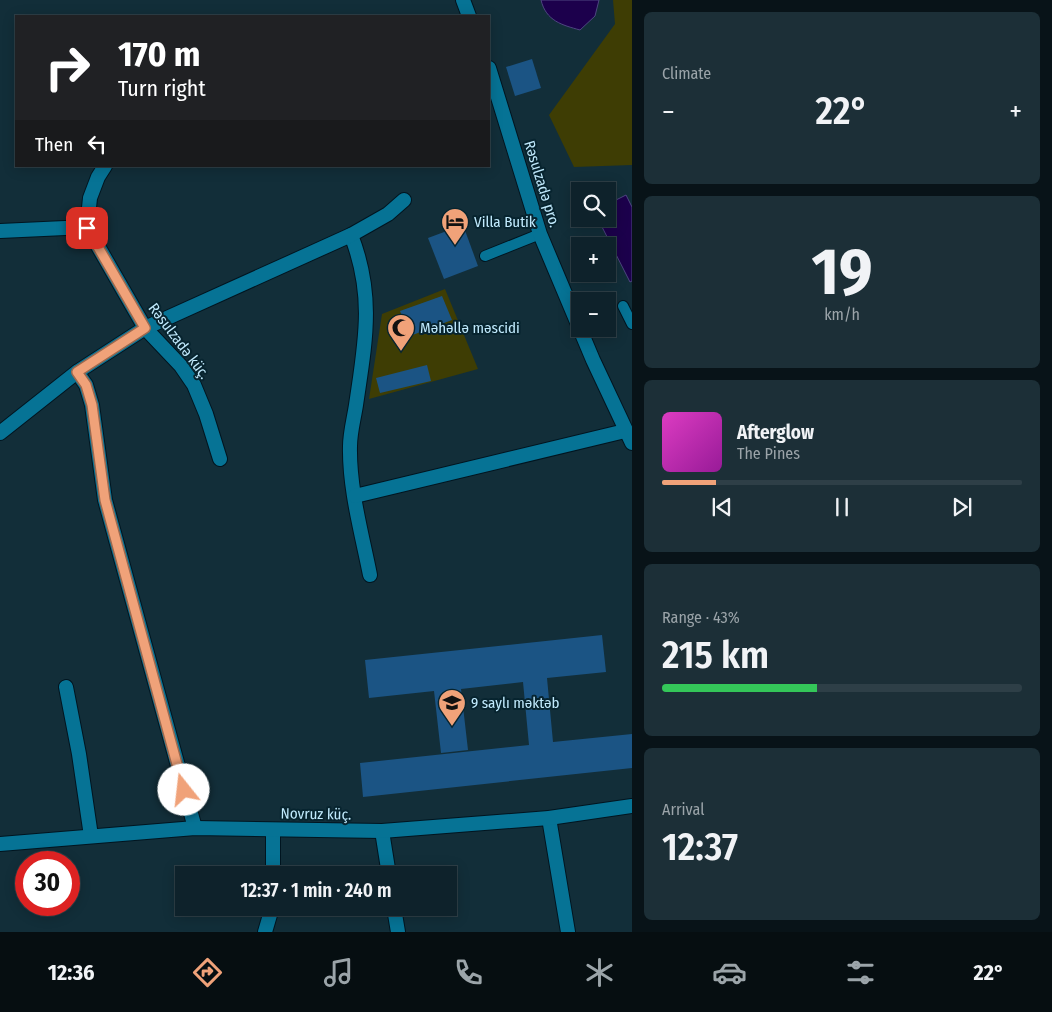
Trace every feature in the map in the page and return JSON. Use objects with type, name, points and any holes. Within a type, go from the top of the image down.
[{"type":"street","points":[[463,0],[469,15]]},
{"type":"street","name":"Rəsulzadə pro.","points":[[490,71],[540,234],[593,360],[629,437]]},
{"type":"street","points":[[0,231],[87,228],[90,198],[99,170]]},
{"type":"street","points":[[0,433],[77,372],[145,328],[351,235],[388,214],[404,200]]},
{"type":"street","name":"Rəsulzadə küç.","points":[[87,228],[145,328],[181,366],[194,384],[206,414],[220,459]]},
{"type":"street","points":[[351,235],[356,248],[368,310],[350,446],[355,496],[370,575]]},
{"type":"street","points":[[77,372],[86,385],[90,398],[105,500],[195,828]]},
{"type":"street","points":[[355,496],[629,437]]},
{"type":"street","points":[[66,687],[92,836]]},
{"type":"street","name":"Novruz küç.","points":[[0,844],[195,828],[382,831],[549,818],[632,806]]},
{"type":"street","points":[[549,818],[568,932]]},
{"type":"street","points":[[273,830],[273,866]]},
{"type":"street","points":[[382,831],[388,866]]},
{"type":"street","points":[[265,932],[270,916]]},
{"type":"street","points":[[395,916],[398,932]]},
{"type":"lane","points":[[485,256],[540,234]]},
{"type":"lane","points":[[623,306],[632,324]]},
{"type":"shaded area","points":[[541,0],[599,0],[595,16],[580,30],[556,21],[547,13]]},
{"type":"shaded area","points":[[613,0],[632,0],[632,165],[574,167],[549,115],[615,24]]},
{"type":"shaded area","points":[[626,195],[632,207],[632,281],[630,282],[616,254],[616,237],[607,237],[602,227],[616,227],[616,200]]},
{"type":"shaded area","points":[[445,289],[478,369],[369,399],[382,314]]},
{"type":"building","points":[[532,59],[541,88],[515,96],[506,67]]},
{"type":"building","points":[[463,225],[478,266],[444,279],[428,238]]},
{"type":"building","points":[[442,296],[452,320],[410,336],[400,311]]},
{"type":"building","points":[[427,365],[431,381],[380,393],[376,378]]},
{"type":"building","points":[[602,635],[606,672],[547,678],[553,742],[632,734],[632,768],[363,797],[360,763],[529,745],[523,682],[461,689],[468,750],[441,753],[434,691],[369,698],[365,660]]},
{"type":"place","name":"Villa Butik","points":[[455,246]]},
{"type":"place","name":"Məhəllə məscidi","points":[[401,352]]},
{"type":"place","name":"9 saylı məktəb","points":[[452,727]]},
{"type":"route","points":[[87,228],[145,328],[112,347],[77,372],[86,385],[92,405],[105,500],[184,790]]}]
